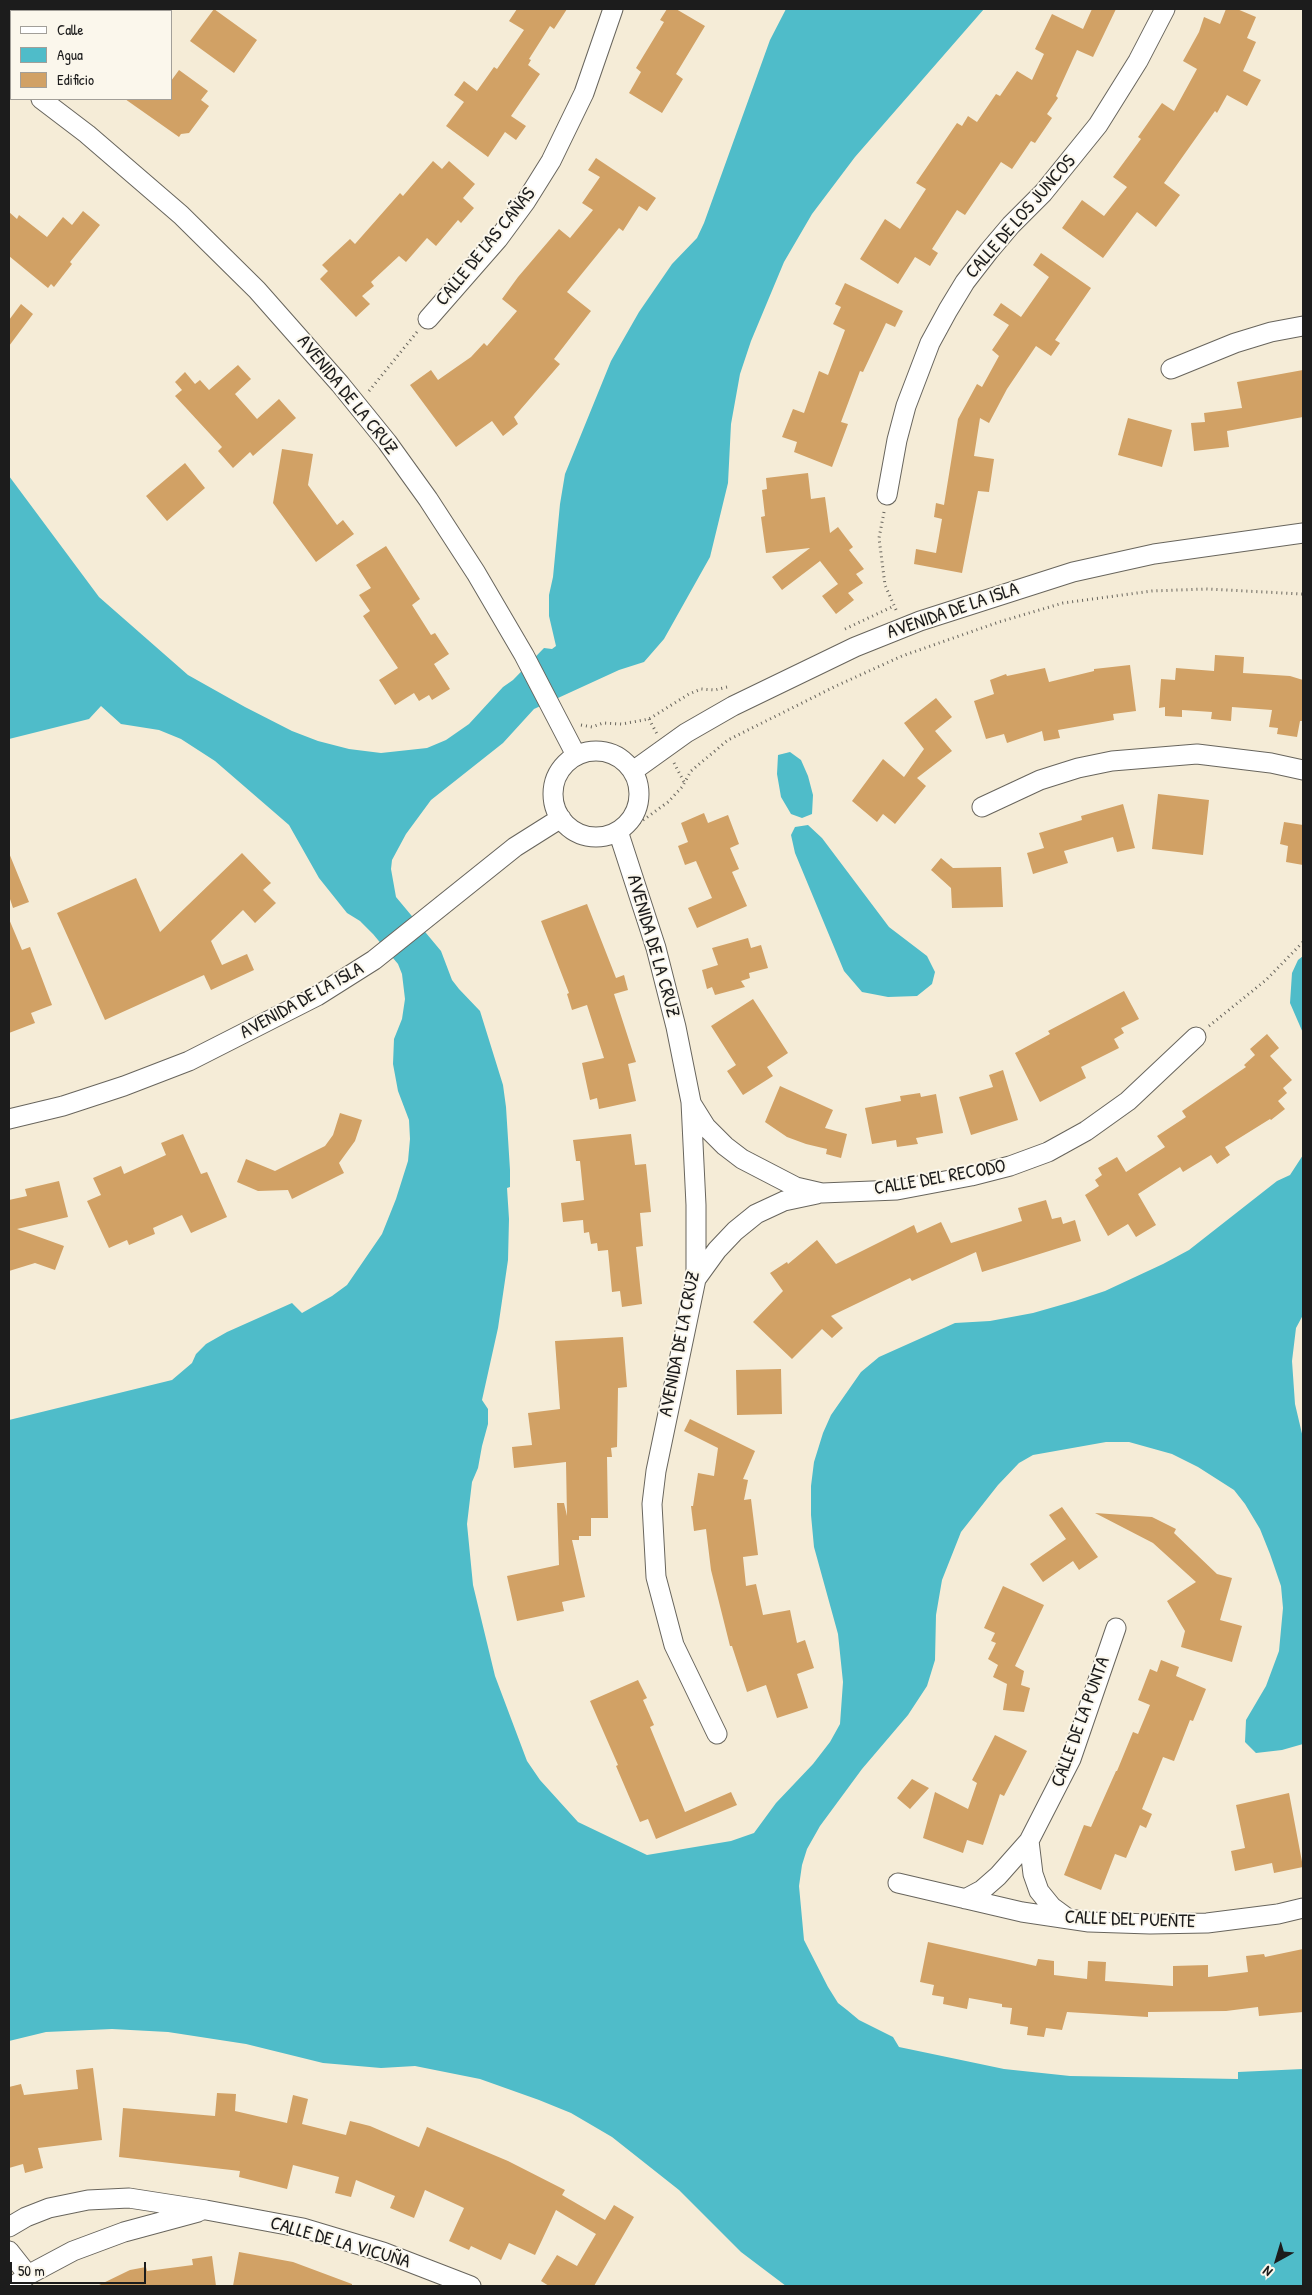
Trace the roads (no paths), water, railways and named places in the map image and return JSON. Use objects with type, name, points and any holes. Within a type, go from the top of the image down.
[{"type":"street","name":"CALLE DE LAS CAÑAS","points":[[428,319],[498,239],[526,202],[551,161],[584,93],[612,9]]},
{"type":"street","name":"CALLE DE LOS JUNCOS","points":[[886,495],[897,440],[909,398],[930,344],[948,310],[965,282],[989,251],[1011,224],[1043,193],[1098,125],[1138,61],[1165,9]]},
{"type":"street","name":"AVENIDA DE LA CRUZ","points":[[41,100],[87,134],[181,215],[257,290],[358,405],[428,499],[476,573],[524,655],[576,755]]},
{"type":"street","points":[[1171,369],[1235,343],[1271,332],[1303,326]]},
{"type":"street","name":"AVENIDA DE LA ISLA","points":[[633,771],[686,732],[733,706],[855,647],[999,594],[1073,572],[1154,554],[1303,533]]},
{"type":"street","points":[[588,751],[601,751],[619,758],[633,771],[638,787],[638,804],[620,835],[594,836],[581,834],[570,828],[561,818],[554,802],[554,784],[563,767],[576,755],[588,751]]},
{"type":"street","points":[[982,807],[1040,780],[1078,768],[1112,761],[1197,754],[1271,762],[1303,770]]},
{"type":"street","name":"AVENIDA DE LA ISLA","points":[[9,1119],[63,1106],[124,1086],[189,1061],[317,996],[374,960],[515,846],[561,818]]},
{"type":"street","name":"AVENIDA DE LA CRUZ","points":[[620,835],[656,948],[676,1027],[691,1102],[696,1205],[696,1279],[656,1471],[652,1504],[656,1577],[674,1645],[717,1734]]},
{"type":"street","name":"CALLE DEL RECODO","points":[[696,1279],[717,1250],[735,1231],[756,1214],[784,1201],[822,1194],[897,1190],[915,1187],[1010,1166],[1048,1152],[1086,1131],[1128,1101],[1196,1037]]},
{"type":"street","name":"CALLE DEL RECODO","points":[[691,1102],[706,1127],[725,1146],[742,1159],[788,1184],[822,1194]]},
{"type":"street","name":"CALLE DE LA PUNTA","points":[[965,1899],[982,1890],[998,1876],[1029,1841],[1071,1759],[1116,1628]]},
{"type":"street","points":[[1029,1841],[1033,1874],[1039,1891],[1052,1907],[1068,1918]]},
{"type":"street","name":"CALLE DEL PUENTE","points":[[898,1884],[1022,1912],[1089,1922],[1150,1924],[1207,1922],[1278,1914],[1303,1908]]},
{"type":"street","name":"CALLE DE LA VICUÑA","points":[[9,2227],[26,2217],[49,2208],[88,2200],[129,2198],[302,2228],[383,2252],[471,2286]]},
{"type":"street","name":"CALLE DE LA VICUÑA","points":[[21,2281],[73,2251],[124,2232],[206,2210]]},
{"type":"street","points":[[9,2251],[21,2281]]},
{"type":"water","points":[[786,9],[984,9],[855,157],[812,214],[784,262],[751,341],[740,374],[731,424],[728,483],[710,557],[664,639],[644,662],[619,670],[534,709],[503,743],[431,800],[406,834],[392,860],[391,869],[396,897],[441,951],[452,980],[480,1011],[503,1085],[506,1107],[510,1170],[510,1187],[507,1188],[509,1219],[508,1260],[498,1328],[482,1400],[488,1409],[488,1424],[478,1468],[472,1482],[467,1524],[473,1585],[495,1676],[527,1761],[540,1780],[578,1822],[647,1855],[731,1841],[754,1833],[776,1803],[813,1764],[830,1742],[840,1724],[843,1682],[838,1634],[814,1547],[811,1486],[814,1462],[823,1433],[831,1415],[861,1372],[879,1357],[955,1323],[990,1321],[1033,1313],[1105,1291],[1163,1264],[1189,1250],[1277,1181],[1290,1175],[1303,1155],[1303,1315],[1296,1328],[1292,1361],[1295,1404],[1303,1438],[1303,1744],[1282,1750],[1256,1753],[1245,1742],[1246,1720],[1266,1686],[1279,1651],[1283,1608],[1281,1586],[1260,1529],[1234,1490],[1198,1467],[1172,1454],[1129,1442],[1106,1442],[1033,1455],[1019,1463],[998,1485],[961,1532],[942,1580],[936,1615],[935,1660],[927,1686],[908,1715],[862,1769],[820,1826],[807,1849],[802,1865],[799,1886],[804,1940],[828,1987],[838,2003],[859,2020],[893,2037],[899,2047],[1004,2069],[1070,2076],[1238,2079],[1238,2072],[1303,2069],[1303,2286],[786,2286],[741,2252],[679,2190],[612,2137],[571,2113],[480,2079],[415,2066],[381,2068],[323,2063],[246,2044],[168,2032],[112,2029],[46,2032],[9,2041],[9,1420],[172,1380],[192,1363],[196,1354],[206,1344],[227,1332],[292,1303],[302,1313],[332,1296],[347,1285],[382,1234],[408,1161],[410,1139],[409,1120],[398,1091],[393,1064],[394,1039],[402,1019],[405,999],[402,974],[398,964],[373,934],[360,921],[347,913],[319,878],[289,825],[215,761],[181,739],[159,730],[121,724],[101,706],[89,719],[9,739],[9,476],[99,597],[188,675],[292,731],[318,741],[349,749],[381,753],[427,748],[446,740],[469,724],[503,687],[513,680],[544,648],[552,649],[556,646],[549,616],[549,595],[553,577],[565,474],[611,361],[639,312],[672,264],[697,238],[770,40]]},
{"type":"water","points":[[790,752],[801,760],[813,795],[812,814],[802,818],[791,814],[781,797],[777,774],[778,755]]},
{"type":"water","points":[[808,825],[822,838],[889,927],[927,956],[935,972],[932,984],[917,996],[888,997],[862,992],[844,971],[795,853],[791,835],[795,827]]},
{"type":"water","points":[[1303,956],[1303,1033],[1290,1003],[1292,973],[1298,960]]}]
